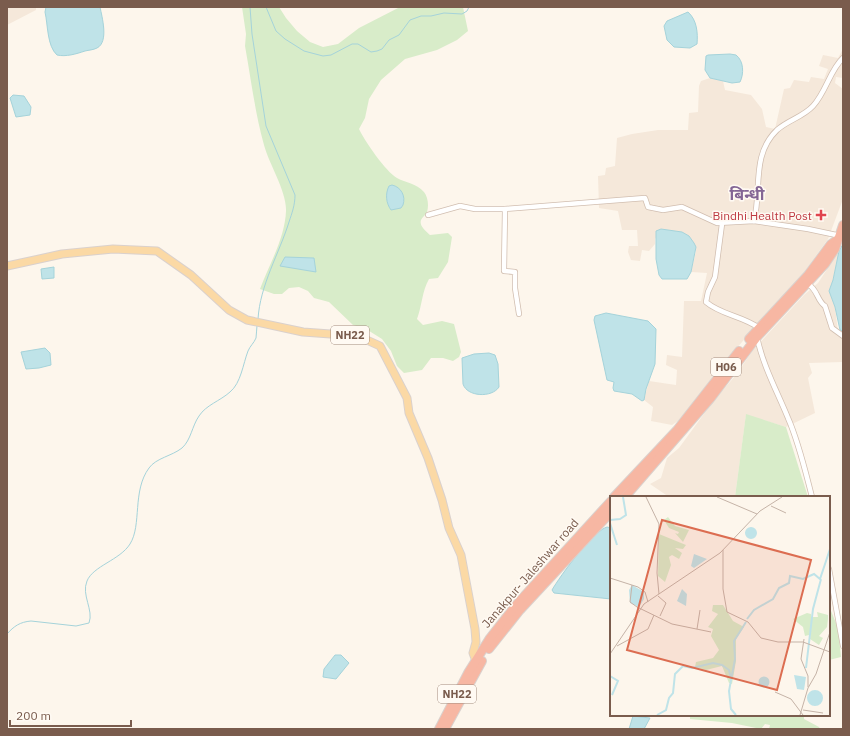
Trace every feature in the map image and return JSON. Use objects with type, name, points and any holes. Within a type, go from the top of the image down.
[{"type":"highway","name":"H06","points":[[626,496],[701,410],[757,337],[825,264],[840,237],[843,225]]},
{"type":"highway","name":"H06","points":[[615,496],[677,430],[759,328],[808,275],[831,244],[840,237]]},
{"type":"highway","name":"Janakpur- Jaleshwar road","points":[[439,729],[502,621],[610,502]]},
{"type":"highway","name":"Janakpur- Jaleshwar road","points":[[445,729],[478,662],[520,610],[610,513]]},
{"type":"main road","name":"NH22","points":[[7,266],[62,254],[113,249],[157,251],[191,275],[229,310],[246,320],[303,332],[358,336],[380,346],[406,398],[409,413],[428,458],[442,500],[449,528],[461,555],[475,629],[476,642],[473,653],[478,662]]},
{"type":"street","points":[[754,221],[758,203],[758,168],[763,149],[778,129],[804,114],[812,106],[829,82],[836,66],[843,58]]},
{"type":"street","points":[[428,216],[460,206],[475,209],[505,209],[645,198],[648,207],[663,210],[682,207],[722,224],[754,221],[808,229],[840,237]]},
{"type":"street","points":[[505,209],[504,271],[515,272],[515,288],[519,314]]},
{"type":"street","points":[[722,224],[716,277],[708,292],[706,302],[719,310],[754,324],[759,328]]},
{"type":"street","points":[[808,284],[815,288],[822,304],[825,306],[832,328],[843,336]]},
{"type":"street","points":[[757,337],[766,370],[788,418],[800,449],[812,496]]},
{"type":"street","points":[[830,574],[843,646]]},
{"type":"shaded area","points":[[7,7],[36,7],[36,10],[7,25]]},
{"type":"shaded area","points":[[843,49],[843,78],[836,77],[835,83],[843,89],[843,199],[828,239],[797,282],[774,305],[717,371],[694,403],[678,421],[672,425],[651,421],[653,407],[644,400],[649,381],[676,385],[677,370],[666,365],[667,355],[682,357],[684,301],[701,301],[707,273],[691,272],[696,251],[694,243],[689,236],[682,232],[661,229],[655,239],[655,244],[649,251],[642,250],[640,261],[631,260],[628,252],[629,246],[638,246],[637,230],[622,230],[618,211],[599,208],[598,176],[605,175],[606,168],[615,166],[617,138],[658,130],[688,130],[689,113],[698,112],[699,86],[701,81],[710,78],[723,81],[725,90],[751,95],[762,109],[766,127],[775,129],[784,89],[790,88],[794,80],[809,82],[811,77],[824,79],[828,69],[819,66],[823,55],[838,58]]},
{"type":"shaded area","points":[[839,251],[833,280],[829,291],[835,307],[838,332],[843,336],[843,362],[809,363],[812,373],[808,378],[815,413],[786,427],[746,415],[735,496],[668,496],[650,484],[661,478],[667,458],[679,448],[714,400],[736,375],[753,350],[804,295],[818,283]]},
{"type":"green space","points":[[242,7],[279,7],[297,31],[310,42],[323,47],[338,44],[359,28],[400,7],[463,7],[468,31],[457,40],[437,50],[405,59],[381,80],[369,99],[365,118],[359,129],[376,155],[392,175],[418,187],[424,192],[428,207],[421,220],[423,228],[430,235],[448,233],[452,237],[448,262],[438,278],[429,279],[425,288],[417,319],[423,325],[442,321],[454,324],[461,352],[459,357],[453,361],[443,358],[431,358],[422,370],[404,373],[397,366],[391,351],[382,339],[366,329],[353,325],[329,302],[314,298],[308,291],[299,287],[289,288],[282,294],[274,294],[260,289],[280,241],[285,221],[286,203],[281,187],[266,153],[258,121],[245,46],[246,34]]},
{"type":"green space","points":[[746,414],[786,427],[808,496],[735,496]]},
{"type":"green space","points":[[830,608],[838,628],[841,657],[830,660]]},
{"type":"green space","points":[[690,716],[804,716],[804,719],[820,729],[769,729],[770,725],[765,724],[761,729],[732,723],[690,719]]},
{"type":"water","points":[[46,7],[100,7],[104,29],[101,45],[96,49],[75,54],[64,56],[57,55],[51,46],[45,12]]},
{"type":"water","points":[[688,12],[691,15],[696,27],[697,44],[690,48],[674,47],[667,40],[664,26],[667,21]]},
{"type":"water","points":[[736,55],[741,61],[743,72],[740,82],[732,83],[710,78],[705,70],[706,56]]},
{"type":"water","points":[[13,95],[24,96],[31,107],[30,115],[16,117],[10,98]]},
{"type":"water","points":[[392,185],[402,192],[404,202],[401,208],[391,210],[387,201],[387,195],[389,186]]},
{"type":"water","points":[[661,229],[682,232],[689,236],[694,243],[696,247],[691,272],[687,279],[662,279],[659,275],[656,259],[656,231]]},
{"type":"water","points":[[843,244],[843,331],[840,330],[835,307],[829,291],[833,280],[839,251]]},
{"type":"water","points":[[285,257],[314,258],[316,272],[280,266]]},
{"type":"water","points":[[54,267],[54,278],[42,279],[41,269]]},
{"type":"water","points":[[606,313],[648,321],[656,329],[655,364],[646,389],[644,400],[642,401],[632,394],[614,391],[614,382],[607,380],[594,320],[595,316]]},
{"type":"water","points":[[45,348],[50,353],[51,365],[26,369],[21,352]]},
{"type":"water","points":[[489,353],[495,355],[498,364],[499,387],[496,391],[486,394],[474,394],[469,392],[463,384],[462,358],[474,354]]},
{"type":"water","points":[[607,527],[610,528],[610,599],[554,593],[552,590],[562,575],[577,555],[601,530]]},
{"type":"water","points":[[335,655],[341,655],[349,663],[336,679],[323,677],[324,669]]},
{"type":"water","points":[[633,716],[650,718],[644,729],[629,729]]},
{"type":"waterway","points":[[250,7],[252,34],[266,126],[295,195],[294,206],[285,234],[262,294],[258,319]]},
{"type":"waterway","points":[[266,7],[276,31],[285,39],[304,51],[323,56],[331,55],[352,44],[358,44],[371,52],[377,51],[382,49],[389,40],[399,35],[410,20],[421,16],[431,16],[444,13],[462,14],[467,11],[469,7]]},
{"type":"waterway","points":[[7,634],[18,625],[31,621],[76,626],[89,623],[90,613],[85,592],[87,581],[95,571],[126,550],[130,544],[136,527],[141,487],[149,468],[160,459],[182,448],[202,412],[234,388],[237,384],[248,351],[256,338],[257,326]]},
{"type":"place","name":"Bindhi Health Post","points":[[821,215]]},
{"type":"district","name":"बिन्धी","points":[[747,194]]}]
